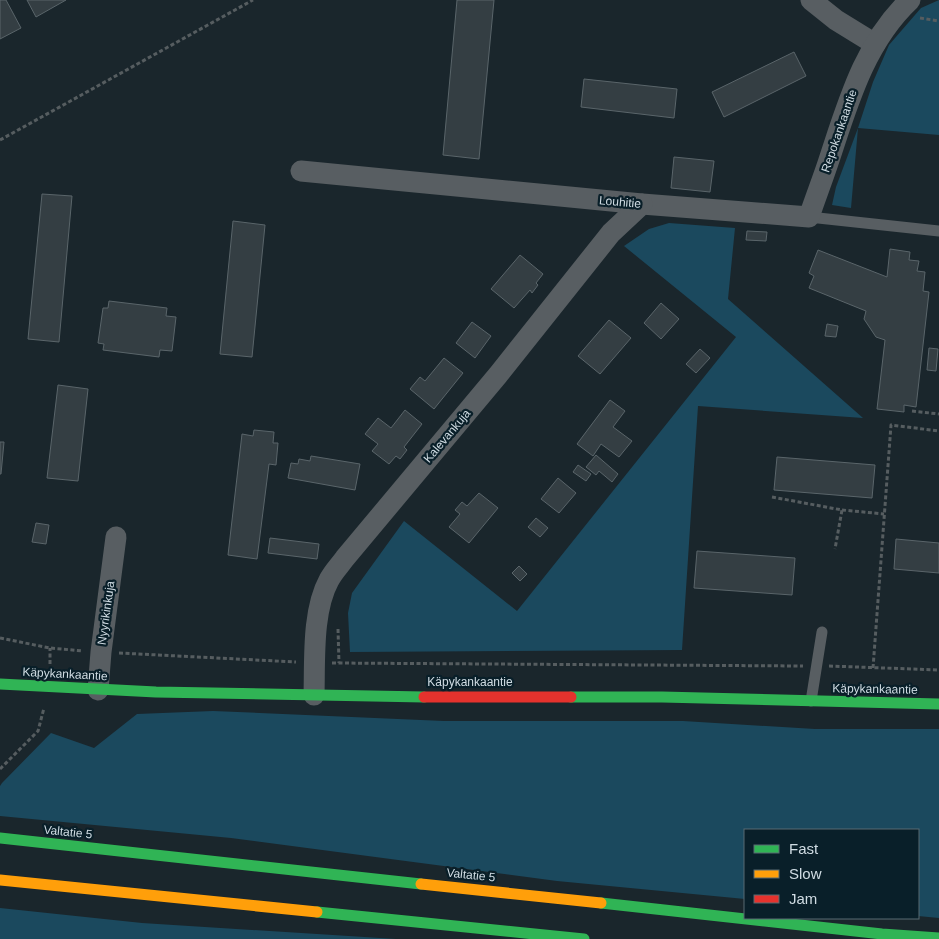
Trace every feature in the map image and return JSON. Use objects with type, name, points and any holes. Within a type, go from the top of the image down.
[{"type":"main road","name":"Käpykankaantie","points":[[0,684],[98,690],[314,695],[648,697],[939,704]]},
{"type":"main road","name":"Valtatie 5","points":[[0,838],[872,933],[939,938]]},
{"type":"main road","points":[[0,880],[584,939]]},
{"type":"street","points":[[811,0],[836,20],[875,44]]},
{"type":"street","name":"Repokankaantie","points":[[809,217],[850,96],[875,44],[900,9],[910,0]]},
{"type":"street","name":"Louhitie","points":[[301,171],[642,204],[809,217]]},
{"type":"street","name":"Kalevankuja","points":[[314,695],[314,663],[318,619],[321,601],[329,580],[345,558],[498,375],[611,233],[642,204]]},
{"type":"street","name":"Nyyrikinkuja","points":[[98,690],[100,652],[116,537]]},
{"type":"lane","name":"Louhitie","points":[[809,217],[939,231]]},
{"type":"lane","points":[[811,701],[822,632]]},
{"type":"path","points":[[0,140],[253,0]]},
{"type":"path","points":[[912,411],[939,414]]},
{"type":"path","points":[[873,668],[891,425],[939,431]]},
{"type":"path","points":[[772,497],[842,510],[884,514]]},
{"type":"path","points":[[834,549],[842,510]]},
{"type":"path","points":[[337,624],[339,663]]},
{"type":"path","points":[[0,638],[50,648],[100,652],[314,663],[818,666],[939,670]]},
{"type":"path","points":[[0,769],[38,731],[49,688],[50,648]]},
{"type":"shaded area","points":[[939,0],[939,135],[858,128],[873,82],[889,45],[921,8]]},
{"type":"shaded area","points":[[858,128],[851,208],[832,205],[836,187]]},
{"type":"shaded area","points":[[669,223],[735,228],[728,299],[863,418],[698,406],[682,650],[350,652],[348,613],[352,593],[404,521],[517,611],[736,337],[624,246],[649,229]]},
{"type":"shaded area","points":[[213,711],[444,721],[683,721],[815,729],[939,729],[939,918],[919,916],[919,829],[744,829],[744,899],[557,881],[231,838],[0,816],[0,786],[51,733],[94,748],[137,714]]},
{"type":"shaded area","points":[[0,908],[142,923],[396,939],[0,939]]},
{"type":"building","points":[[0,0],[6,0],[21,28],[0,39]]},
{"type":"building","points":[[27,0],[66,0],[36,17]]},
{"type":"building","points":[[457,0],[494,0],[479,159],[443,155]]},
{"type":"building","points":[[794,52],[806,76],[724,117],[712,92]]},
{"type":"building","points":[[584,79],[677,89],[674,118],[581,107]]},
{"type":"building","points":[[674,157],[714,161],[710,192],[671,188]]},
{"type":"building","points":[[42,194],[72,196],[59,342],[28,339]]},
{"type":"building","points":[[233,221],[265,225],[252,357],[220,354]]},
{"type":"building","points":[[747,231],[767,232],[766,241],[746,240]]},
{"type":"building","points":[[890,249],[910,252],[909,260],[919,261],[917,271],[925,272],[923,291],[929,292],[916,407],[904,405],[904,412],[877,409],[885,340],[876,337],[864,319],[866,311],[809,288],[814,276],[809,273],[818,250],[887,277]]},
{"type":"building","points":[[520,255],[543,274],[536,283],[538,285],[532,293],[530,290],[514,308],[491,289]]},
{"type":"building","points":[[109,301],[167,308],[166,316],[176,317],[172,351],[160,350],[159,357],[103,350],[104,344],[98,343],[103,308],[108,308]]},
{"type":"building","points":[[661,303],[679,319],[661,339],[644,323]]},
{"type":"building","points":[[609,320],[631,338],[600,374],[578,356]]},
{"type":"building","points":[[472,322],[491,336],[475,358],[456,343]]},
{"type":"building","points":[[827,324],[838,326],[836,337],[825,336]]},
{"type":"building","points":[[929,348],[938,349],[936,371],[927,370]]},
{"type":"building","points":[[700,349],[710,358],[696,373],[686,364]]},
{"type":"building","points":[[444,358],[463,373],[434,409],[410,389],[420,377],[425,381]]},
{"type":"building","points":[[58,385],[88,389],[78,481],[47,478]]},
{"type":"building","points":[[610,400],[625,411],[613,427],[632,441],[619,457],[601,444],[593,456],[577,444]]},
{"type":"building","points":[[405,410],[422,424],[404,447],[407,450],[400,459],[396,456],[389,464],[372,451],[378,444],[365,434],[378,418],[391,428]]},
{"type":"building","points":[[254,430],[274,432],[273,443],[278,443],[276,465],[269,464],[257,559],[228,555],[242,434],[253,436]]},
{"type":"building","points":[[0,442],[4,442],[1,474],[0,474]]},
{"type":"building","points":[[596,455],[618,474],[612,482],[599,471],[596,475],[586,467]]},
{"type":"building","points":[[311,456],[360,464],[355,490],[288,478],[291,463],[298,464],[299,459],[310,461]]},
{"type":"building","points":[[777,457],[875,465],[872,498],[774,490]]},
{"type":"building","points":[[578,465],[591,474],[586,481],[573,472]]},
{"type":"building","points":[[558,478],[576,493],[559,513],[541,499]]},
{"type":"building","points":[[479,493],[498,508],[469,543],[449,527],[460,514],[455,510],[462,502],[467,506]]},
{"type":"building","points":[[536,518],[548,528],[540,537],[528,527]]},
{"type":"building","points":[[36,523],[49,525],[46,544],[32,542]]},
{"type":"building","points":[[270,538],[319,544],[317,559],[268,553]]},
{"type":"building","points":[[896,539],[939,543],[939,573],[894,569]]},
{"type":"building","points":[[697,551],[795,558],[792,595],[694,588]]},
{"type":"building","points":[[519,566],[527,574],[520,581],[512,573]]},
{"type":"traffic: fast","points":[[0,684],[156,692],[424,697]]},
{"type":"traffic: fast","points":[[571,697],[662,697],[939,704]]},
{"type":"traffic: fast","points":[[0,838],[421,884]]},
{"type":"traffic: fast","points":[[601,903],[744,919]]},
{"type":"traffic: fast","points":[[317,912],[584,939]]},
{"type":"traffic: fast","points":[[746,919],[882,934],[939,938]]},
{"type":"traffic: slow","points":[[0,880],[317,912]]},
{"type":"traffic: slow","points":[[421,884],[601,903]]},
{"type":"traffic: jam","points":[[424,697],[571,697]]}]
